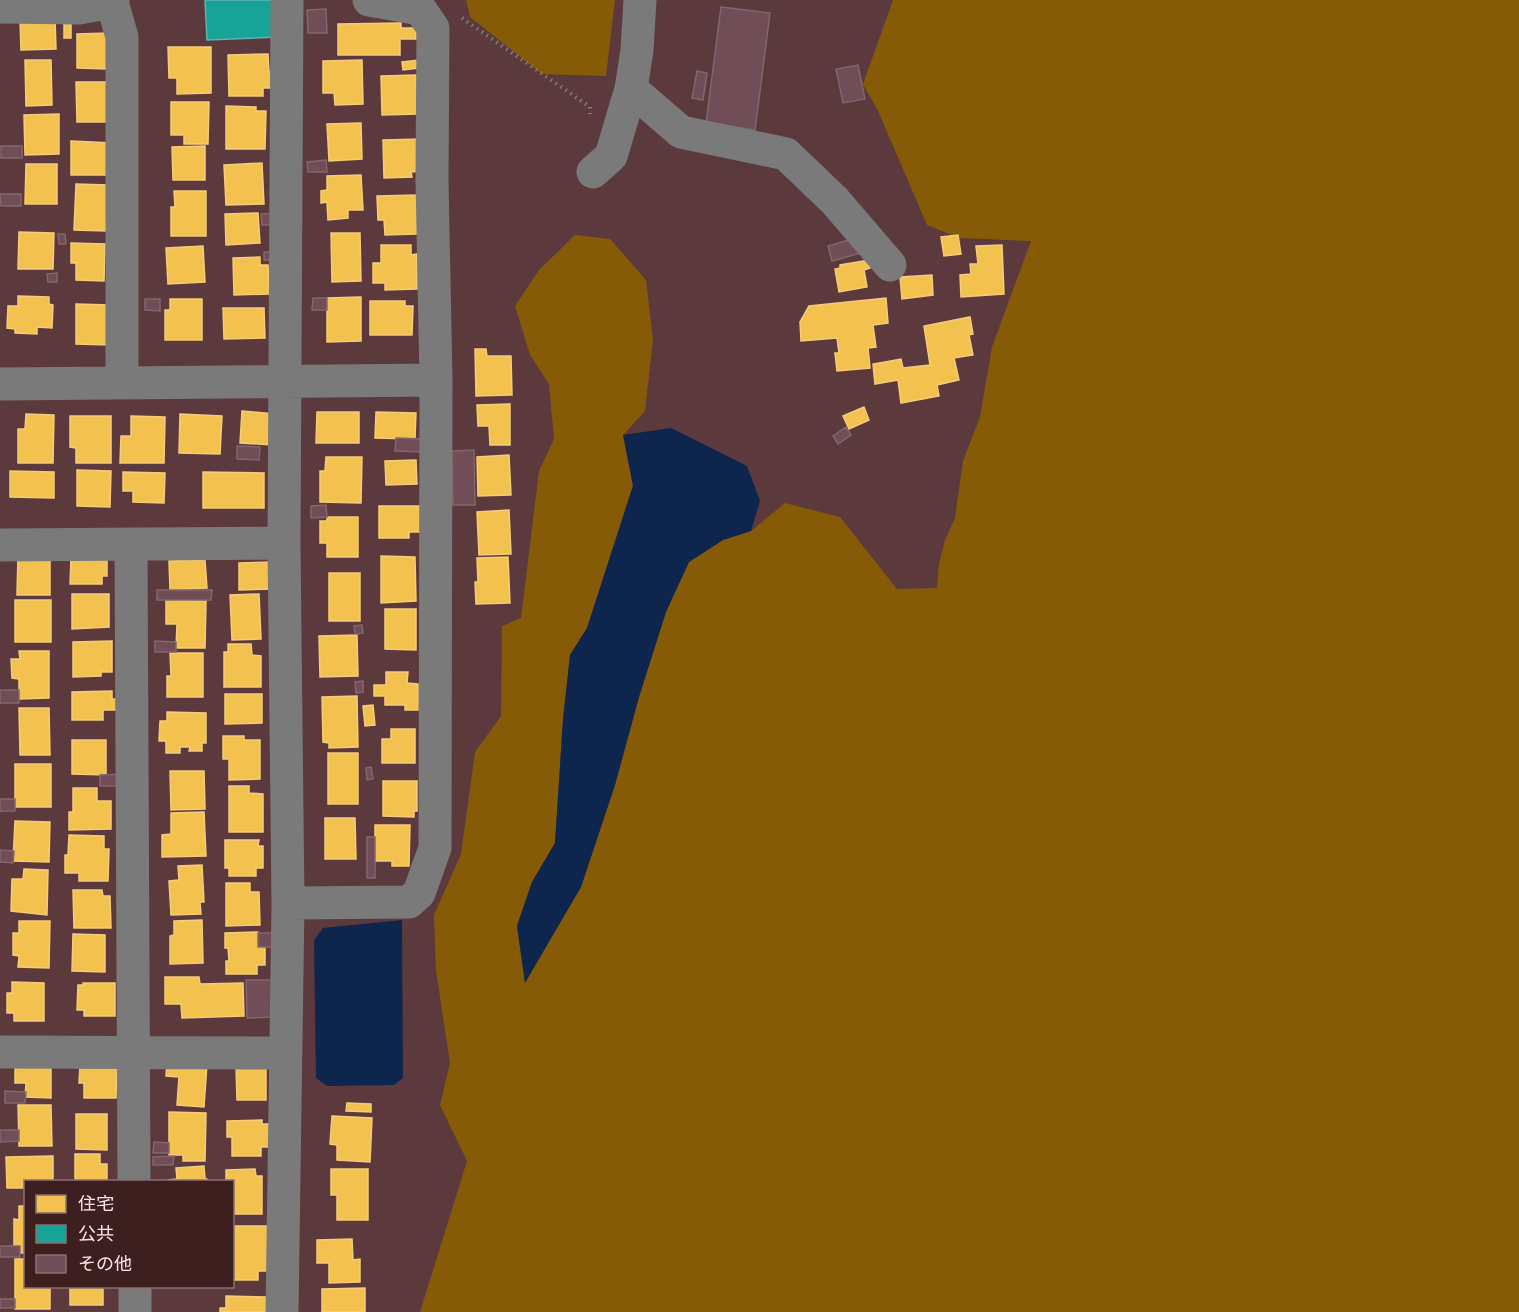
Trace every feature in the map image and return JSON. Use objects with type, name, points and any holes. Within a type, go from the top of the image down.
[{"type":"street","points":[[282,1312],[288,903],[284,543],[287,0]]},
{"type":"street","points":[[288,903],[409,902],[419,892],[435,848],[436,380],[432,180],[433,28],[420,9],[369,0]]},
{"type":"street","points":[[593,172],[611,156],[631,89],[637,50],[640,0]]},
{"type":"street","points":[[0,7],[79,8],[113,1],[122,37],[122,383]]},
{"type":"street","points":[[631,89],[681,132],[786,154],[835,201],[890,264]]},
{"type":"street","points":[[0,384],[436,380]]},
{"type":"street","points":[[0,545],[284,543]]},
{"type":"street","points":[[131,545],[134,1180]]},
{"type":"street","points":[[0,1052],[286,1053]]},
{"type":"street","points":[[135,1288],[135,1312]]},
{"type":"path","points":[[420,9],[448,8],[590,107],[590,118]]},
{"type":"shaded area","points":[[466,0],[615,0],[606,76],[542,74],[470,17]]},
{"type":"shaded area","points":[[893,0],[1519,0],[1519,1312],[420,1312],[467,1161],[440,1105],[450,1063],[436,970],[434,915],[461,854],[475,752],[501,716],[502,626],[521,618],[539,471],[554,439],[549,384],[530,355],[515,306],[539,270],[575,235],[610,239],[646,280],[653,340],[645,411],[623,435],[633,485],[587,628],[570,655],[563,719],[555,843],[532,882],[517,926],[525,982],[581,887],[615,785],[666,611],[689,562],[723,540],[751,531],[785,503],[840,517],[897,589],[937,588],[939,564],[945,540],[955,518],[963,461],[980,417],[992,347],[1031,241],[959,238],[927,225],[878,111],[863,84]]},
{"type":"water","points":[[671,428],[747,466],[760,501],[751,531],[723,540],[689,562],[666,612],[639,697],[615,785],[581,887],[525,983],[517,926],[532,882],[555,843],[563,719],[570,655],[587,628],[633,486],[623,435]]},
{"type":"water","points":[[402,920],[403,1078],[394,1085],[327,1086],[316,1078],[314,940],[323,928]]},
{"type":"building: 住宅","points":[[55,19],[56,49],[21,50],[20,20]]},
{"type":"building: 住宅","points":[[64,21],[71,21],[71,38],[64,38]]},
{"type":"building: 住宅","points":[[401,23],[401,28],[416,28],[416,39],[400,39],[400,55],[338,55],[338,24]]},
{"type":"building: 住宅","points":[[108,33],[108,69],[77,68],[77,34]]},
{"type":"building: 住宅","points":[[168,47],[211,47],[211,93],[177,94],[177,78],[169,78]]},
{"type":"building: 住宅","points":[[268,54],[269,72],[275,72],[275,88],[263,88],[263,96],[229,96],[228,55]]},
{"type":"building: 住宅","points":[[25,60],[51,60],[52,105],[26,106]]},
{"type":"building: 住宅","points":[[362,60],[363,104],[335,105],[334,93],[323,93],[323,61]]},
{"type":"building: 住宅","points":[[419,60],[419,68],[403,70],[402,62]]},
{"type":"building: 住宅","points":[[416,75],[417,114],[382,115],[381,76]]},
{"type":"building: 住宅","points":[[76,82],[108,82],[109,122],[77,122]]},
{"type":"building: 住宅","points":[[171,102],[209,102],[208,144],[184,144],[184,135],[171,135]]},
{"type":"building: 住宅","points":[[226,106],[256,107],[256,111],[266,111],[265,149],[226,149]]},
{"type":"building: 住宅","points":[[59,114],[59,154],[25,155],[24,115]]},
{"type":"building: 住宅","points":[[361,123],[362,159],[329,161],[327,124]]},
{"type":"building: 住宅","points":[[421,139],[422,171],[411,172],[412,177],[384,178],[383,140]]},
{"type":"building: 住宅","points":[[71,141],[112,143],[111,175],[71,175]]},
{"type":"building: 住宅","points":[[205,146],[205,180],[173,180],[172,147]]},
{"type":"building: 住宅","points":[[262,163],[264,204],[226,205],[224,165]]},
{"type":"building: 住宅","points":[[26,164],[57,164],[57,204],[25,204]]},
{"type":"building: 住宅","points":[[361,175],[363,210],[348,210],[348,218],[328,220],[327,202],[321,203],[321,191],[327,190],[327,176]]},
{"type":"building: 住宅","points":[[76,184],[108,185],[106,231],[74,230]]},
{"type":"building: 住宅","points":[[174,191],[206,191],[206,236],[171,236],[171,207],[175,207]]},
{"type":"building: 住宅","points":[[417,195],[417,234],[385,235],[384,220],[378,220],[377,196]]},
{"type":"building: 住宅","points":[[258,213],[260,243],[226,245],[225,214]]},
{"type":"building: 住宅","points":[[19,232],[54,233],[53,269],[18,269]]},
{"type":"building: 住宅","points":[[331,233],[360,233],[361,281],[332,282]]},
{"type":"building: 住宅","points":[[958,235],[961,254],[944,256],[941,237]]},
{"type":"building: 住宅","points":[[71,243],[105,244],[104,281],[76,280],[76,263],[71,263]]},
{"type":"building: 住宅","points":[[381,245],[411,245],[411,255],[417,254],[417,289],[385,290],[385,283],[373,283],[373,263],[381,263]]},
{"type":"building: 住宅","points":[[1002,245],[1004,294],[961,297],[960,275],[971,274],[970,264],[978,264],[976,246]]},
{"type":"building: 住宅","points":[[203,246],[205,282],[168,284],[166,248]]},
{"type":"building: 住宅","points":[[260,257],[260,265],[268,265],[269,294],[234,295],[233,258]]},
{"type":"building: 住宅","points":[[869,260],[870,268],[864,270],[867,287],[839,292],[835,269],[840,268],[840,265]]},
{"type":"building: 住宅","points":[[932,275],[933,295],[902,299],[900,277]]},
{"type":"building: 住宅","points":[[18,296],[49,297],[49,304],[53,305],[52,328],[37,327],[37,334],[15,333],[15,329],[7,328],[8,306],[18,306]]},
{"type":"building: 住宅","points":[[361,297],[361,341],[327,342],[327,298]]},
{"type":"building: 住宅","points":[[886,298],[888,323],[873,325],[876,347],[868,348],[870,368],[837,371],[835,353],[839,353],[837,338],[801,341],[800,322],[809,306]]},
{"type":"building: 住宅","points":[[170,299],[202,299],[202,340],[165,340],[165,310],[170,310]]},
{"type":"building: 住宅","points":[[370,301],[405,301],[405,306],[413,306],[412,335],[370,335]]},
{"type":"building: 住宅","points":[[76,304],[111,305],[110,345],[76,344]]},
{"type":"building: 住宅","points":[[223,308],[264,308],[265,338],[224,339]]},
{"type":"building: 住宅","points":[[970,317],[973,334],[969,335],[973,355],[954,358],[959,380],[937,385],[939,396],[901,403],[898,380],[875,384],[873,364],[901,359],[903,368],[930,365],[924,326]]},
{"type":"building: 住宅","points":[[475,349],[486,349],[487,356],[511,356],[512,395],[476,396]]},
{"type":"building: 住宅","points":[[510,404],[510,445],[490,445],[489,426],[478,426],[477,405]]},
{"type":"building: 住宅","points":[[864,407],[869,420],[849,429],[843,416]]},
{"type":"building: 住宅","points":[[242,411],[275,414],[273,445],[240,443]]},
{"type":"building: 住宅","points":[[317,412],[359,412],[359,443],[316,443]]},
{"type":"building: 住宅","points":[[376,412],[416,413],[415,439],[375,438]]},
{"type":"building: 住宅","points":[[26,414],[54,415],[53,463],[18,463],[18,429],[25,429]]},
{"type":"building: 住宅","points":[[180,414],[222,416],[220,454],[179,453]]},
{"type":"building: 住宅","points":[[70,416],[111,416],[111,463],[76,463],[76,448],[70,447]]},
{"type":"building: 住宅","points":[[131,416],[165,417],[164,463],[120,463],[121,436],[131,436]]},
{"type":"building: 住宅","points":[[509,455],[511,495],[478,496],[477,457]]},
{"type":"building: 住宅","points":[[326,457],[362,457],[361,503],[320,502],[320,471],[325,471]]},
{"type":"building: 住宅","points":[[416,460],[417,484],[386,485],[385,461]]},
{"type":"building: 住宅","points":[[77,470],[111,471],[110,507],[77,506]]},
{"type":"building: 住宅","points":[[10,471],[54,472],[54,498],[10,497]]},
{"type":"building: 住宅","points":[[123,472],[165,473],[164,503],[133,502],[133,491],[123,491]]},
{"type":"building: 住宅","points":[[203,472],[264,473],[264,508],[203,508]]},
{"type":"building: 住宅","points":[[379,506],[421,506],[421,532],[409,532],[409,538],[379,538]]},
{"type":"building: 住宅","points":[[509,510],[511,554],[479,555],[477,512]]},
{"type":"building: 住宅","points":[[327,517],[358,517],[358,557],[327,557],[327,543],[320,543],[320,521],[327,521]]},
{"type":"building: 住宅","points":[[18,555],[50,556],[50,595],[17,595]]},
{"type":"building: 住宅","points":[[381,556],[415,557],[416,601],[381,603]]},
{"type":"building: 住宅","points":[[508,557],[510,603],[476,604],[477,558]]},
{"type":"building: 住宅","points":[[71,558],[107,558],[107,576],[102,576],[102,584],[70,584]]},
{"type":"building: 住宅","points":[[205,560],[207,588],[170,590],[169,561]]},
{"type":"building: 住宅","points":[[272,562],[272,589],[239,590],[239,563]]},
{"type":"building: 住宅","points":[[329,573],[360,573],[360,621],[329,621]]},
{"type":"building: 住宅","points":[[72,594],[109,594],[109,627],[72,629]]},
{"type":"building: 住宅","points":[[259,594],[261,639],[232,640],[230,595]]},
{"type":"building: 住宅","points":[[15,600],[51,600],[51,642],[15,642]]},
{"type":"building: 住宅","points":[[166,600],[206,601],[205,648],[176,648],[177,624],[166,624]]},
{"type":"building: 住宅","points":[[385,609],[416,609],[416,650],[385,649]]},
{"type":"building: 住宅","points":[[357,635],[358,676],[320,677],[319,636]]},
{"type":"building: 住宅","points":[[112,641],[112,672],[101,672],[101,676],[73,677],[73,642]]},
{"type":"building: 住宅","points":[[228,644],[251,644],[252,655],[261,656],[261,687],[224,687],[224,652],[228,652]]},
{"type":"building: 住宅","points":[[19,651],[49,651],[49,698],[19,699],[19,679],[12,678],[11,659],[20,659]]},
{"type":"building: 住宅","points":[[170,653],[203,653],[203,697],[167,697],[167,676],[171,676]]},
{"type":"building: 住宅","points":[[386,672],[408,672],[407,683],[418,684],[418,710],[405,710],[405,705],[385,705],[385,696],[374,696],[374,685],[386,685]]},
{"type":"building: 住宅","points":[[112,691],[112,699],[118,699],[118,710],[103,710],[103,720],[72,720],[72,692]]},
{"type":"building: 住宅","points":[[225,694],[262,694],[262,723],[225,724]]},
{"type":"building: 住宅","points":[[357,696],[358,747],[329,748],[329,743],[323,742],[322,697]]},
{"type":"building: 住宅","points":[[373,705],[375,725],[365,726],[363,706]]},
{"type":"building: 住宅","points":[[19,708],[49,708],[50,755],[20,755]]},
{"type":"building: 住宅","points":[[167,712],[206,713],[206,743],[202,743],[202,751],[189,751],[190,747],[180,747],[180,753],[166,753],[166,741],[159,741],[160,721],[167,721]]},
{"type":"building: 住宅","points":[[391,729],[415,729],[415,763],[382,763],[382,739],[391,739]]},
{"type":"building: 住宅","points":[[223,736],[244,736],[244,740],[260,740],[260,779],[229,780],[229,759],[223,759]]},
{"type":"building: 住宅","points":[[72,740],[106,740],[106,775],[72,774]]},
{"type":"building: 住宅","points":[[328,753],[358,753],[358,804],[328,804]]},
{"type":"building: 住宅","points":[[15,764],[51,764],[51,807],[15,807]]},
{"type":"building: 住宅","points":[[170,771],[204,771],[205,809],[171,810]]},
{"type":"building: 住宅","points":[[383,781],[417,781],[417,811],[414,811],[414,817],[383,816]]},
{"type":"building: 住宅","points":[[229,786],[249,786],[249,793],[263,794],[263,832],[229,832]]},
{"type":"building: 住宅","points":[[73,788],[97,788],[97,801],[111,801],[111,829],[69,830],[69,812],[73,812]]},
{"type":"building: 住宅","points":[[204,812],[206,856],[162,857],[162,835],[171,834],[171,813]]},
{"type":"building: 住宅","points":[[325,818],[355,818],[356,859],[325,859]]},
{"type":"building: 住宅","points":[[15,821],[50,822],[49,862],[13,861]]},
{"type":"building: 住宅","points":[[375,825],[410,825],[409,866],[392,866],[392,861],[375,861]]},
{"type":"building: 住宅","points":[[69,835],[104,836],[104,849],[109,849],[108,881],[79,881],[79,873],[65,873],[65,855],[68,855]]},
{"type":"building: 住宅","points":[[225,840],[259,840],[258,846],[263,846],[263,868],[256,868],[256,876],[229,876],[229,868],[225,868]]},
{"type":"building: 住宅","points":[[202,865],[204,902],[200,902],[201,914],[171,915],[169,881],[179,880],[178,866]]},
{"type":"building: 住宅","points":[[24,869],[48,870],[47,915],[11,911],[12,879],[23,879]]},
{"type":"building: 住宅","points":[[226,883],[250,883],[250,892],[259,892],[260,925],[226,926]]},
{"type":"building: 住宅","points":[[73,890],[102,890],[103,896],[110,896],[111,928],[74,928]]},
{"type":"building: 住宅","points":[[202,920],[203,963],[170,964],[170,936],[174,935],[174,921]]},
{"type":"building: 住宅","points":[[19,921],[50,921],[49,968],[18,967],[19,956],[13,955],[13,933],[19,933]]},
{"type":"building: 住宅","points":[[258,932],[258,947],[265,947],[265,965],[257,965],[257,974],[226,974],[226,961],[229,961],[228,948],[225,948],[225,933]]},
{"type":"building: 住宅","points":[[73,934],[105,935],[105,972],[72,971]]},
{"type":"building: 住宅","points":[[165,977],[199,977],[200,984],[243,983],[244,1016],[182,1018],[181,1004],[165,1004]]},
{"type":"building: 住宅","points":[[12,982],[44,983],[44,1021],[14,1021],[14,1013],[7,1013],[7,993],[12,993]]},
{"type":"building: 住宅","points":[[83,983],[115,983],[115,1016],[84,1016],[84,1010],[77,1010],[78,985],[83,985]]},
{"type":"building: 住宅","points":[[15,1061],[51,1062],[51,1098],[25,1097],[26,1083],[15,1083]]},
{"type":"building: 住宅","points":[[167,1061],[207,1064],[204,1107],[177,1105],[179,1077],[166,1076]]},
{"type":"building: 住宅","points":[[266,1064],[266,1100],[237,1100],[236,1065]]},
{"type":"building: 住宅","points":[[80,1065],[117,1066],[116,1098],[84,1098],[84,1083],[79,1083]]},
{"type":"building: 住宅","points":[[347,1103],[371,1104],[371,1112],[346,1111]]},
{"type":"building: 住宅","points":[[18,1105],[51,1105],[52,1146],[19,1146]]},
{"type":"building: 住宅","points":[[169,1112],[206,1113],[205,1161],[183,1161],[183,1155],[169,1155]]},
{"type":"building: 住宅","points":[[76,1114],[107,1114],[107,1150],[76,1149]]},
{"type":"building: 住宅","points":[[332,1116],[372,1118],[370,1162],[337,1160],[337,1145],[330,1144]]},
{"type":"building: 住宅","points":[[262,1120],[262,1124],[270,1124],[272,1147],[261,1147],[261,1156],[232,1156],[232,1137],[227,1137],[227,1121]]},
{"type":"building: 住宅","points":[[75,1154],[100,1154],[100,1164],[107,1164],[107,1180],[75,1180]]},
{"type":"building: 住宅","points":[[53,1156],[53,1180],[24,1180],[24,1188],[7,1188],[6,1157]]},
{"type":"building: 住宅","points":[[204,1166],[205,1179],[207,1180],[168,1180],[177,1179],[176,1168]]},
{"type":"building: 住宅","points":[[255,1169],[256,1176],[262,1176],[262,1214],[234,1214],[234,1180],[226,1180],[226,1170]]},
{"type":"building: 住宅","points":[[331,1169],[368,1169],[368,1220],[337,1220],[337,1195],[331,1195]]},
{"type":"building: 住宅","points":[[19,1206],[24,1206],[24,1253],[20,1253],[20,1246],[14,1246],[14,1219],[19,1220]]},
{"type":"building: 住宅","points":[[234,1226],[270,1226],[270,1271],[258,1271],[258,1280],[234,1280]]},
{"type":"building: 住宅","points":[[352,1239],[353,1260],[360,1259],[360,1282],[329,1283],[329,1263],[317,1263],[317,1240]]},
{"type":"building: 住宅","points":[[15,1259],[24,1259],[24,1288],[50,1288],[50,1309],[15,1309]]},
{"type":"building: 住宅","points":[[70,1288],[103,1288],[103,1305],[70,1305]]},
{"type":"building: 住宅","points":[[365,1288],[365,1312],[322,1312],[322,1289]]},
{"type":"building: 住宅","points":[[226,1296],[266,1297],[266,1312],[220,1312],[220,1308],[226,1308]]},
{"type":"building: 公共","points":[[205,0],[275,0],[277,37],[207,40]]},
{"type":"building: その他","points":[[721,7],[770,13],[755,130],[706,123]]},
{"type":"building: その他","points":[[326,9],[327,33],[308,33],[307,10]]},
{"type":"building: その他","points":[[858,65],[865,99],[843,103],[836,69]]},
{"type":"building: その他","points":[[697,71],[707,73],[703,100],[692,98]]},
{"type":"building: その他","points":[[1,146],[22,146],[22,158],[1,158]]},
{"type":"building: その他","points":[[326,160],[327,172],[308,172],[307,162]]},
{"type":"building: その他","points":[[0,194],[21,194],[21,206],[1,206]]},
{"type":"building: その他","points":[[282,213],[283,225],[262,225],[261,214]]},
{"type":"building: その他","points":[[58,234],[65,234],[66,244],[59,244]]},
{"type":"building: その他","points":[[856,238],[861,253],[832,261],[828,246]]},
{"type":"building: その他","points":[[264,252],[275,253],[274,260],[264,260]]},
{"type":"building: その他","points":[[57,273],[57,282],[48,282],[47,274]]},
{"type":"building: その他","points":[[313,298],[327,298],[327,310],[312,310]]},
{"type":"building: その他","points":[[145,299],[160,299],[160,311],[145,310]]},
{"type":"building: その他","points":[[846,427],[851,435],[838,444],[833,436]]},
{"type":"building: その他","points":[[396,438],[424,439],[423,452],[395,451]]},
{"type":"building: その他","points":[[237,446],[260,447],[259,460],[237,459]]},
{"type":"building: その他","points":[[474,450],[475,505],[453,505],[452,451]]},
{"type":"building: その他","points":[[326,505],[327,517],[311,518],[311,506]]},
{"type":"building: その他","points":[[157,590],[212,590],[211,600],[157,600]]},
{"type":"building: その他","points":[[362,625],[363,633],[355,634],[354,626]]},
{"type":"building: その他","points":[[155,641],[176,642],[176,652],[155,652]]},
{"type":"building: その他","points":[[363,681],[363,692],[356,693],[355,682]]},
{"type":"building: その他","points":[[0,690],[19,690],[19,703],[0,703]]},
{"type":"building: その他","points":[[371,767],[373,779],[367,780],[366,768]]},
{"type":"building: その他","points":[[130,774],[130,786],[100,786],[100,775]]},
{"type":"building: その他","points":[[0,799],[15,799],[15,811],[0,811]]},
{"type":"building: その他","points":[[367,837],[375,837],[375,878],[367,878]]},
{"type":"building: その他","points":[[0,850],[14,851],[13,863],[0,862]]},
{"type":"building: その他","points":[[258,933],[284,933],[284,947],[258,947]]},
{"type":"building: その他","points":[[246,980],[272,980],[272,1017],[247,1018]]},
{"type":"building: その他","points":[[5,1091],[26,1092],[25,1103],[5,1103]]},
{"type":"building: その他","points":[[0,1130],[19,1130],[19,1141],[0,1142]]},
{"type":"building: その他","points":[[154,1142],[169,1143],[169,1153],[153,1153]]},
{"type":"building: その他","points":[[174,1156],[173,1165],[153,1165],[153,1157]]},
{"type":"building: その他","points":[[0,1246],[20,1246],[20,1257],[0,1257]]},
{"type":"building: その他","points":[[0,1299],[15,1299],[15,1308],[0,1308]]}]
